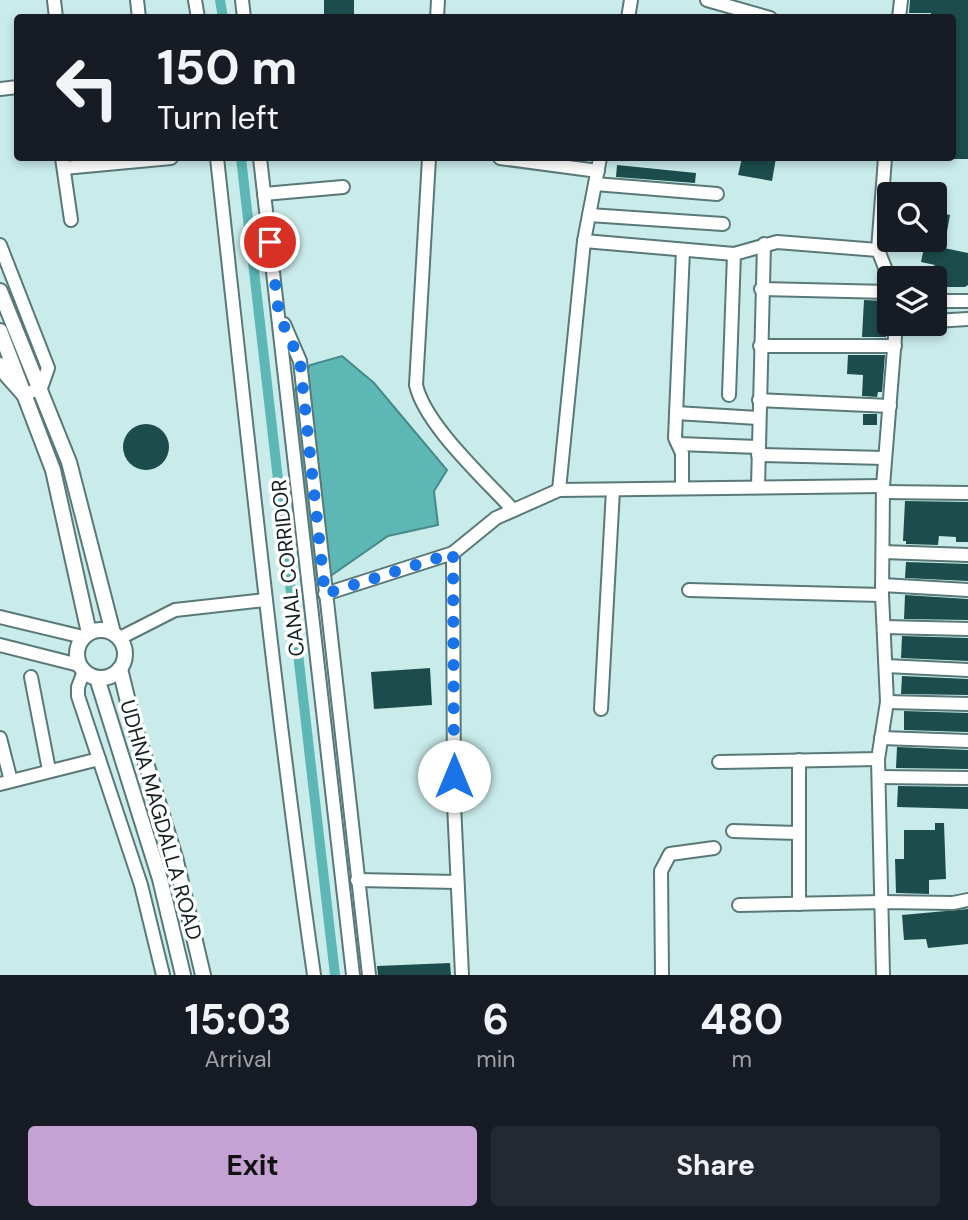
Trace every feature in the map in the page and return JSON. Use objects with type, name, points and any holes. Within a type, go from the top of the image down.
[{"type":"main road","points":[[0,291],[14,362]]},
{"type":"main road","points":[[0,331],[14,362],[41,388],[69,462],[116,635],[125,654],[120,669],[176,861],[203,975]]},
{"type":"main road","name":"UDHNA MAGDALLA ROAD","points":[[14,362],[23,395],[53,470],[86,635],[77,650],[87,671],[160,879],[183,975]]},
{"type":"main road","points":[[86,635],[97,630],[116,635]]},
{"type":"main road","name":"UDHNA MAGDALLA ROAD","points":[[87,671],[105,678],[120,669]]},
{"type":"street","points":[[707,0],[756,14]]},
{"type":"street","points":[[71,220],[63,163],[106,161]]},
{"type":"street","points":[[216,161],[265,600],[314,975]]},
{"type":"street","name":"CANAL CORRIDOR","points":[[260,161],[353,975]]},
{"type":"street","points":[[429,161],[416,385],[419,399],[432,420],[513,510]]},
{"type":"street","points":[[515,161],[596,177],[717,194]]},
{"type":"street","points":[[559,490],[584,241],[599,161]]},
{"type":"street","points":[[883,182],[885,161]]},
{"type":"street","points":[[264,194],[343,187]]},
{"type":"street","points":[[589,215],[723,224]]},
{"type":"street","points":[[584,241],[734,254],[764,244],[777,243],[877,250]]},
{"type":"street","points":[[758,487],[764,244]]},
{"type":"street","points":[[0,245],[48,368],[41,388],[23,395]]},
{"type":"street","points":[[682,488],[682,453],[675,438],[683,250]]},
{"type":"street","points":[[729,395],[734,254]]},
{"type":"street","points":[[761,289],[877,292]]},
{"type":"street","points":[[947,301],[968,301]]},
{"type":"street","points":[[279,315],[300,361],[369,975]]},
{"type":"street","points":[[947,320],[968,319]]},
{"type":"street","points":[[883,975],[878,759],[887,702],[882,590],[883,489],[896,336]]},
{"type":"street","points":[[760,346],[895,346]]},
{"type":"street","points":[[759,400],[890,406]]},
{"type":"street","points":[[676,413],[758,418]]},
{"type":"street","points":[[678,444],[885,458]]},
{"type":"street","points":[[325,594],[453,553],[496,518],[559,490],[758,487],[968,493]]},
{"type":"street","points":[[601,709],[613,489]]},
{"type":"street","points":[[883,552],[968,555]]},
{"type":"street","points":[[453,553],[457,882],[463,975]]},
{"type":"street","points":[[689,590],[968,590]]},
{"type":"street","points":[[116,635],[175,610],[265,600]]},
{"type":"street","points":[[0,617],[86,635]]},
{"type":"street","points":[[884,627],[968,629]]},
{"type":"street","points":[[0,645],[87,671],[78,687],[78,696],[141,884],[163,975]]},
{"type":"street","points":[[886,666],[968,670]]},
{"type":"street","points":[[31,677],[49,770]]},
{"type":"street","points":[[887,702],[968,704]]},
{"type":"street","points":[[0,738],[6,783],[99,759]]},
{"type":"street","points":[[881,738],[968,741]]},
{"type":"street","points":[[719,762],[878,759]]},
{"type":"street","points":[[799,760],[799,904]]},
{"type":"street","points":[[878,777],[968,778]]},
{"type":"street","points":[[733,831],[799,833]]},
{"type":"street","points":[[662,975],[661,871],[670,854],[714,848]]},
{"type":"street","points":[[358,880],[457,882]]},
{"type":"street","points":[[740,905],[882,902],[953,904],[968,900]]},
{"type":"water","points":[[342,356],[374,383],[447,470],[434,491],[438,525],[388,536],[309,591],[293,393],[310,365]]},
{"type":"building","points":[[324,0],[354,0],[354,14],[324,14]]},
{"type":"building","points":[[910,0],[968,0],[968,159],[956,159],[956,14],[909,13]]},
{"type":"building","points":[[741,161],[775,161],[772,181],[738,175]]},
{"type":"building","points":[[617,165],[696,173],[695,183],[616,177]]},
{"type":"building","points":[[947,249],[968,253],[968,285],[947,287],[947,266],[921,262],[923,252],[947,252]]},
{"type":"building","points":[[864,300],[877,301],[877,336],[886,337],[862,337]]},
{"type":"building","points":[[848,355],[885,355],[882,392],[878,392],[877,397],[862,396],[863,375],[847,374]]},
{"type":"building","points":[[863,414],[877,414],[877,425],[863,425]]},
{"type":"building","points":[[146,424],[162,431],[169,447],[162,463],[146,470],[130,463],[123,447],[130,431]]},
{"type":"building","points":[[905,501],[968,502],[968,542],[956,542],[956,537],[939,536],[938,545],[906,544],[906,541],[903,541]]},
{"type":"building","points":[[906,562],[968,564],[968,581],[905,578]]},
{"type":"building","points":[[905,595],[968,599],[968,620],[904,619]]},
{"type":"building","points":[[902,636],[968,638],[968,661],[901,658]]},
{"type":"building","points":[[430,668],[432,705],[374,709],[371,672]]},
{"type":"building","points":[[902,676],[968,679],[968,695],[901,694]]},
{"type":"building","points":[[904,711],[968,713],[968,732],[904,730]]},
{"type":"building","points":[[897,747],[968,750],[968,769],[896,768]]},
{"type":"building","points":[[898,786],[968,787],[968,809],[897,807]]},
{"type":"building","points":[[935,823],[944,823],[946,879],[929,880],[929,894],[896,893],[895,859],[904,859],[904,830],[935,830]]},
{"type":"building","points":[[968,909],[968,944],[928,948],[926,939],[904,940],[902,915]]},
{"type":"building","points":[[450,963],[451,975],[378,975],[377,966]]},
{"type":"waterway","points":[[220,0],[222,14]]},
{"type":"waterway","points":[[241,161],[335,975]]},
{"type":"route","points":[[270,242],[279,315],[300,361],[325,594],[453,553],[454,776]]}]
